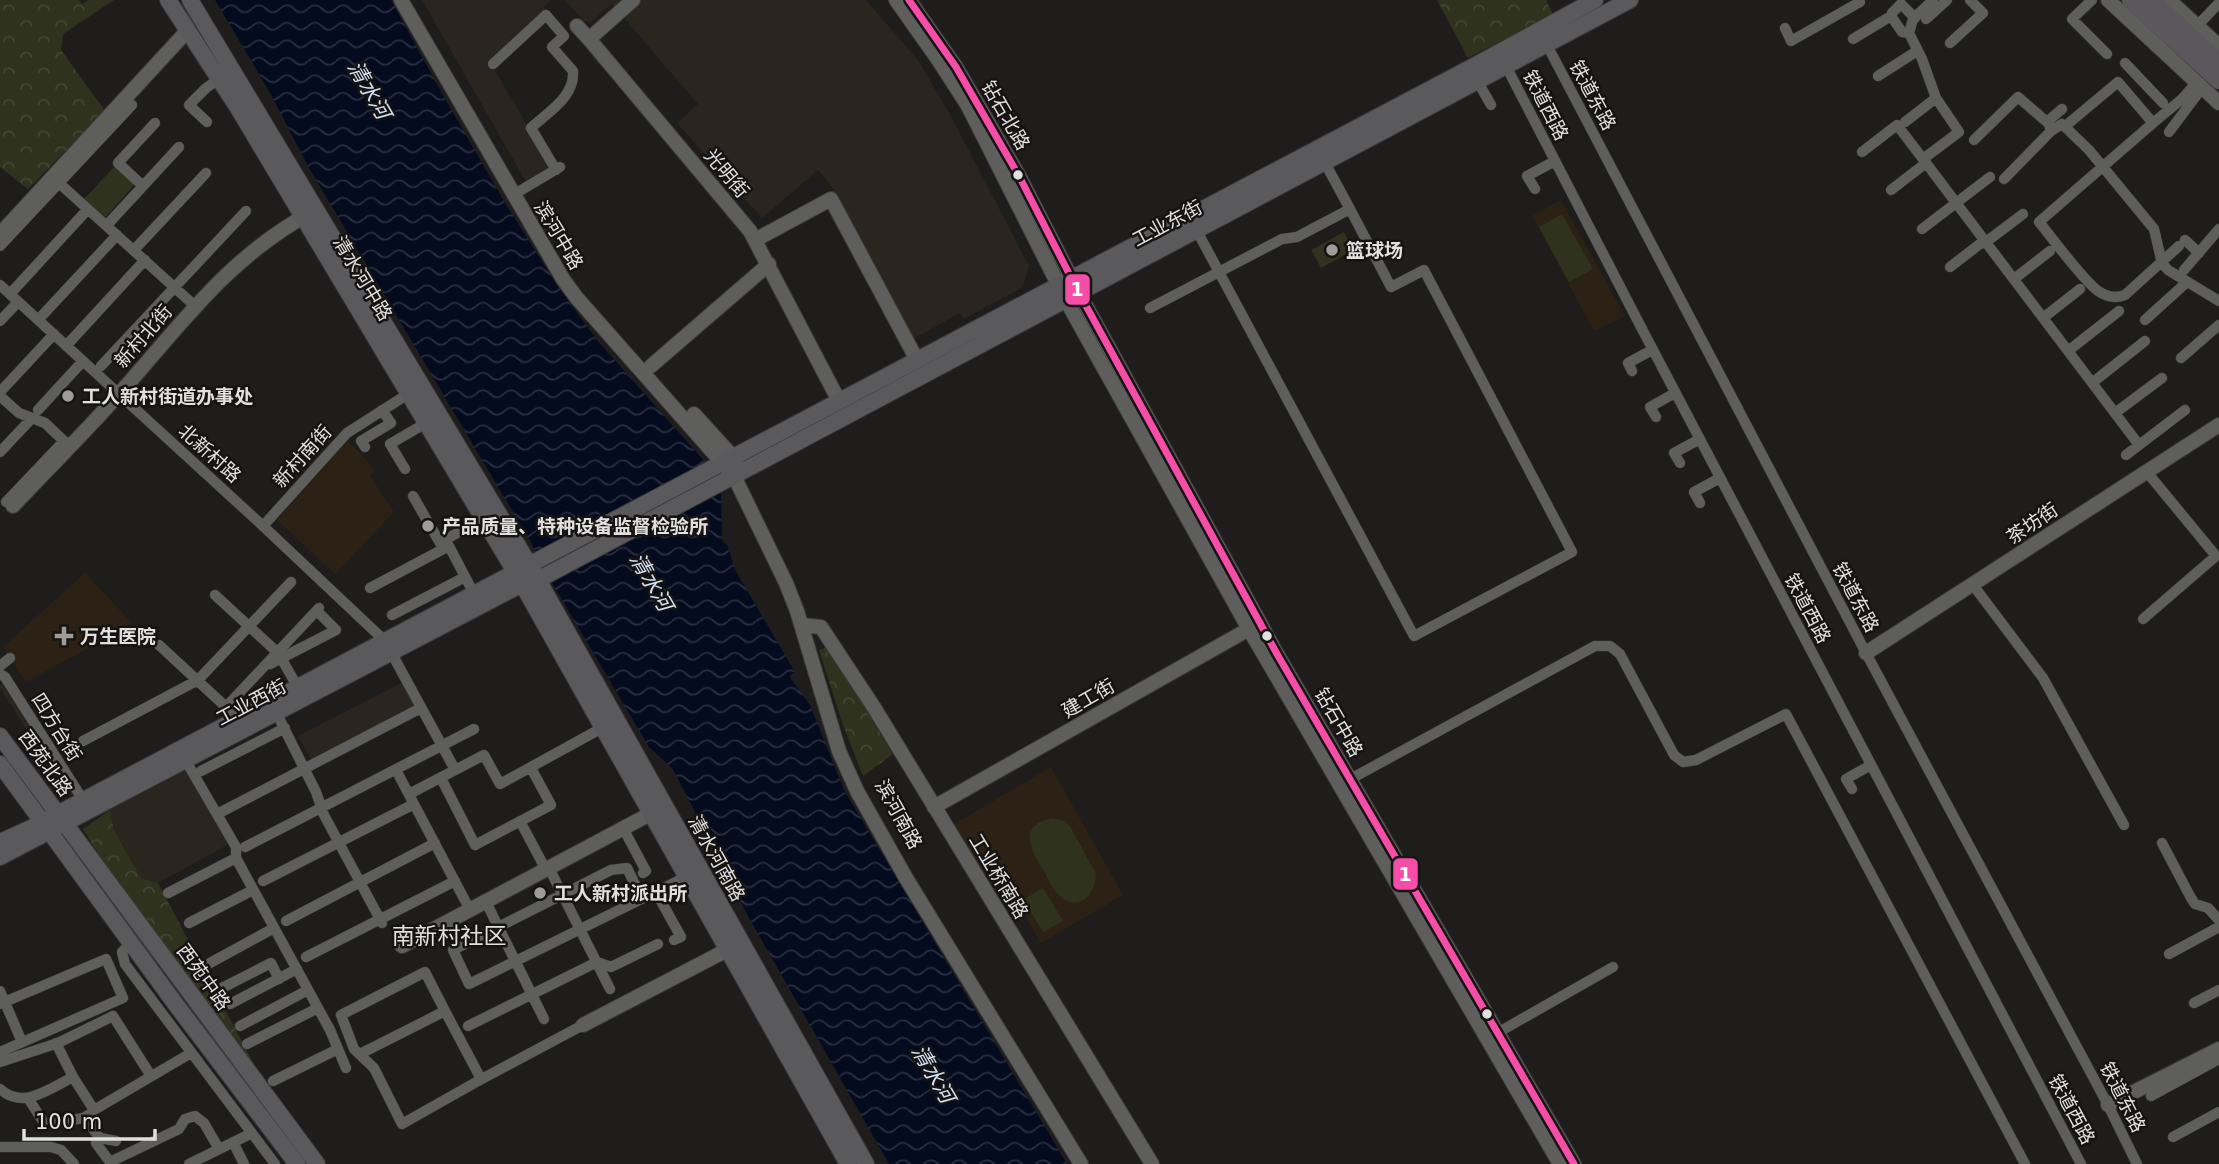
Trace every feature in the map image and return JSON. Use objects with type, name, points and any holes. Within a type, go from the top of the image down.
[{"type":"highway","points":[[2131,0],[2219,80]]},
{"type":"highway","points":[[2151,0],[2219,63]]},
{"type":"main road","name":"清水河中路","points":[[168,0],[310,213],[531,574]]},
{"type":"main road","name":"清水河中路","points":[[190,0],[408,394],[505,556],[531,574]]},
{"type":"main road","name":"滨河中路","points":[[401,0],[517,193],[573,277],[651,366],[723,462]]},
{"type":"main road","name":"滨河中路","points":[[411,0],[576,297],[723,462]]},
{"type":"main road","points":[[589,39],[633,0]]},
{"type":"main road","name":"钻石北路","points":[[896,0],[968,106],[1069,289]]},
{"type":"main road","name":"钻石北路","points":[[909,0],[956,67],[1019,176],[1069,289]]},
{"type":"main road","name":"工业东街","points":[[531,574],[732,477],[1595,0]]},
{"type":"main road","name":"工业东街","points":[[531,574],[723,462],[917,360],[1197,231],[1630,0]]},
{"type":"main road","points":[[2108,0],[2219,103]]},
{"type":"main road","points":[[2169,0],[2219,46]]},
{"type":"main road","name":"光明街","points":[[577,26],[716,188],[755,240],[839,401]]},
{"type":"main road","points":[[0,234],[188,30]]},
{"type":"main road","points":[[755,240],[831,199],[917,360]]},
{"type":"main road","name":"新村北街","points":[[9,504],[119,394],[224,275],[277,232],[310,213]]},
{"type":"main road","points":[[651,366],[769,264]]},
{"type":"main road","name":"钻石中路","points":[[1069,289],[1254,626],[1492,1036],[1560,1164]]},
{"type":"main road","name":"茶坊街","points":[[1866,653],[2219,425]]},
{"type":"main road","name":"滨河南路","points":[[723,462],[786,583],[804,625],[860,786],[1087,1164]]},
{"type":"main road","points":[[505,556],[506,564],[494,591],[517,596],[535,607]]},
{"type":"main road","name":"工业西街","points":[[0,857],[54,823],[182,755],[233,719],[301,692],[531,574]]},
{"type":"main road","name":"清水河南路","points":[[531,574],[535,607],[848,1164]]},
{"type":"main road","name":"清水河南路","points":[[531,574],[866,1164]]},
{"type":"main road","name":"工业西街","points":[[388,647],[474,594],[494,591]]},
{"type":"main road","name":"滨河南路","points":[[804,625],[839,751],[857,791],[906,878],[1081,1164]]},
{"type":"main road","name":"工业桥南路","points":[[804,625],[821,627],[875,709],[1152,1164]]},
{"type":"main road","name":"建工街","points":[[934,807],[1254,626]]},
{"type":"main road","name":"工业西街","points":[[233,719],[276,712],[301,692]]},
{"type":"main road","name":"西苑北路","points":[[0,736],[54,823]]},
{"type":"main road","name":"工业西街","points":[[0,842],[54,823],[83,800],[182,755]]},
{"type":"main road","name":"西苑北路","points":[[0,764],[54,823]]},
{"type":"main road","points":[[402,946],[650,814]]},
{"type":"main road","name":"西苑中路","points":[[54,823],[131,943],[297,1164]]},
{"type":"main road","name":"西苑中路","points":[[54,823],[317,1164]]},
{"type":"main road","points":[[583,1025],[727,950]]},
{"type":"main road","name":"钻石中路","points":[[1492,1036],[1574,1164]]},
{"type":"main road","points":[[2108,1105],[2219,1049]]},
{"type":"street","points":[[1785,28],[1791,41],[1860,2],[1859,0]]},
{"type":"street","points":[[1891,190],[1959,131],[1936,98],[1909,33],[1914,18],[1933,0]]},
{"type":"street","points":[[1926,19],[1947,0]]},
{"type":"street","points":[[1950,43],[1983,13],[1970,0]]},
{"type":"street","points":[[2092,0],[2072,19],[2107,54]]},
{"type":"street","points":[[2197,26],[2219,3]]},
{"type":"street","points":[[1892,12],[1901,4],[1914,18]]},
{"type":"street","points":[[493,64],[546,15],[564,36]]},
{"type":"street","points":[[1853,39],[1891,16],[1902,32],[1909,33]]},
{"type":"street","points":[[517,193],[558,168],[531,128],[567,96],[571,88],[573,71],[552,47],[577,26]]},
{"type":"street","name":"铁道东路","points":[[1546,45],[2137,1164]]},
{"type":"street","points":[[1878,76],[1917,51]]},
{"type":"street","points":[[2125,63],[2163,103]]},
{"type":"street","name":"铁道西路","points":[[1506,66],[2081,1164]]},
{"type":"street","points":[[207,122],[189,105],[219,79]]},
{"type":"street","points":[[1478,82],[1491,104]]},
{"type":"street","points":[[2069,123],[2118,82],[2153,123]]},
{"type":"street","points":[[2199,85],[2039,222],[2092,285],[2105,295],[2118,298],[2162,263],[2182,243],[2199,253]]},
{"type":"street","points":[[2169,132],[2199,85]]},
{"type":"street","points":[[1974,140],[2018,97],[2049,127]]},
{"type":"street","points":[[1905,122],[1936,98]]},
{"type":"street","points":[[0,246],[132,104]]},
{"type":"street","points":[[2004,179],[2062,109]]},
{"type":"street","points":[[143,186],[118,163],[155,123]]},
{"type":"street","points":[[2049,127],[2062,124],[2102,166],[2154,229],[2162,263],[2168,270],[2219,301]]},
{"type":"street","points":[[1862,152],[1897,125],[2139,445]]},
{"type":"street","points":[[107,226],[179,148]]},
{"type":"street","points":[[1535,189],[1527,176],[1555,161]]},
{"type":"street","points":[[1197,231],[1414,636],[1572,552],[1424,270],[1391,286],[1325,163]]},
{"type":"street","points":[[134,250],[206,173]]},
{"type":"street","points":[[1922,229],[1990,177]]},
{"type":"street","points":[[60,183],[195,306]]},
{"type":"street","points":[[10,293],[88,209]]},
{"type":"street","points":[[1150,308],[1282,239],[1297,237],[1350,209]]},
{"type":"street","points":[[101,366],[246,211]]},
{"type":"street","points":[[1950,267],[2023,214]]},
{"type":"street","points":[[2184,270],[2219,229]]},
{"type":"street","points":[[38,320],[117,235]]},
{"type":"street","points":[[2014,279],[2050,251]]},
{"type":"street","points":[[66,346],[145,260]]},
{"type":"street","points":[[2144,320],[2187,282]]},
{"type":"street","name":"北新村路","points":[[0,285],[263,526],[388,647],[453,766]]},
{"type":"street","points":[[2043,318],[2080,289]]},
{"type":"street","points":[[0,321],[18,302]]},
{"type":"street","points":[[2068,351],[2119,311]]},
{"type":"street","points":[[2181,358],[2219,325]]},
{"type":"street","points":[[54,334],[0,394],[19,413],[35,414],[68,443]]},
{"type":"street","points":[[2092,383],[2146,341]]},
{"type":"street","points":[[1632,371],[1628,363],[1653,350]]},
{"type":"street","points":[[0,452],[83,361]]},
{"type":"street","points":[[2115,413],[2162,378]]},
{"type":"street","points":[[1656,417],[1650,407],[1675,393]]},
{"type":"street","name":"新村南街","points":[[263,526],[346,433],[408,394]]},
{"type":"street","points":[[365,447],[362,441],[391,423],[382,410]]},
{"type":"street","points":[[2126,455],[2185,410]]},
{"type":"street","points":[[405,469],[390,444],[426,423]]},
{"type":"street","points":[[1680,463],[1674,453],[1700,439]]},
{"type":"street","points":[[2143,620],[2216,556],[2146,471]]},
{"type":"street","points":[[1700,503],[1694,492],[1720,478]]},
{"type":"street","points":[[413,496],[440,543],[483,518]]},
{"type":"street","points":[[370,588],[449,546],[474,594]]},
{"type":"street","points":[[392,615],[465,577]]},
{"type":"street","points":[[83,741],[198,680],[291,582]]},
{"type":"street","points":[[1973,585],[2043,678],[2124,825]]},
{"type":"street","points":[[215,595],[279,655],[301,692]]},
{"type":"street","points":[[159,645],[198,680],[233,719],[263,667],[279,655],[318,610],[336,630],[279,655]]},
{"type":"street","points":[[1344,782],[1595,646],[1610,646],[1620,654],[1674,755],[1683,762],[1696,760],[1785,713],[2025,1164]]},
{"type":"street","name":"四方台街","points":[[0,674],[5,677],[83,800]]},
{"type":"street","points":[[221,812],[421,708]]},
{"type":"street","points":[[276,712],[381,921]]},
{"type":"street","points":[[201,771],[285,728]]},
{"type":"street","points":[[245,847],[474,729]]},
{"type":"street","points":[[263,881],[339,842],[412,799],[441,778],[484,755],[500,784],[602,729]]},
{"type":"street","points":[[182,755],[236,847],[236,858],[318,1008],[346,1068]]},
{"type":"street","points":[[1852,789],[1846,779],[1871,765]]},
{"type":"street","points":[[441,778],[475,845],[551,804],[531,768]]},
{"type":"street","points":[[396,770],[470,910]]},
{"type":"street","points":[[520,821],[610,989]]},
{"type":"street","points":[[623,828],[646,871],[643,873]]},
{"type":"street","points":[[286,921],[435,843]]},
{"type":"street","points":[[2162,843],[2195,904],[2208,908],[2219,920]]},
{"type":"street","points":[[168,893],[236,858]]},
{"type":"street","points":[[642,899],[627,868],[611,870],[453,950],[469,984],[515,961],[642,899],[686,877]]},
{"type":"street","points":[[306,957],[455,881]]},
{"type":"street","points":[[188,923],[253,890]]},
{"type":"street","points":[[656,892],[681,937],[674,940]]},
{"type":"street","points":[[486,902],[544,1019]]},
{"type":"street","points":[[2169,954],[2219,927]]},
{"type":"street","points":[[210,963],[274,928]]},
{"type":"street","points":[[131,943],[122,952],[122,958],[275,1164]]},
{"type":"street","points":[[468,1026],[597,962],[611,967],[658,943]]},
{"type":"street","points":[[0,1052],[123,998],[106,959],[3,1003]]},
{"type":"street","points":[[222,988],[271,963],[279,979]]},
{"type":"street","points":[[1492,1036],[1613,967]]},
{"type":"street","points":[[230,1004],[297,969]]},
{"type":"street","points":[[481,1079],[425,972],[341,1015],[354,1049],[374,1068],[402,1124],[583,1025]]},
{"type":"street","points":[[0,990],[3,1003],[22,1042]]},
{"type":"street","points":[[240,1026],[308,990]]},
{"type":"street","points":[[2194,1003],[2219,990]]},
{"type":"street","points":[[247,1044],[318,1008]]},
{"type":"street","points":[[360,1055],[445,1011]]},
{"type":"street","points":[[0,1062],[56,1043],[113,1016],[151,1076]]},
{"type":"street","points":[[256,1018],[264,1035]]},
{"type":"street","points":[[56,1043],[92,1112],[93,1129],[100,1138],[116,1141]]},
{"type":"street","points":[[273,1081],[338,1049]]},
{"type":"street","points":[[29,1098],[44,1123],[83,1118],[191,1053]]},
{"type":"street","points":[[2151,1096],[2219,1059]]},
{"type":"street","points":[[0,1089],[8,1096],[23,1100],[73,1077]]},
{"type":"street","points":[[2173,1137],[2219,1112]]},
{"type":"street","points":[[96,1143],[110,1162],[179,1129],[185,1119],[195,1116],[204,1123],[219,1149]]},
{"type":"street","points":[[189,1164],[252,1133]]},
{"type":"street","points":[[233,1142],[244,1164]]},
{"type":"street","points":[[0,1147],[51,1147],[61,1150],[74,1164]]},
{"type":"shaded area","points":[[422,0],[551,0],[543,7],[546,10],[490,62],[551,166],[526,182]]},
{"type":"shaded area","points":[[565,0],[866,0],[918,60],[952,118],[1029,266],[1023,287],[964,319],[960,313],[911,340],[830,184],[818,170],[762,218],[677,123],[698,104],[612,4],[591,22],[584,21]]},
{"type":"shaded area","points":[[1561,200],[1625,316],[1594,331],[1532,216]]},
{"type":"shaded area","points":[[348,441],[371,465],[374,472],[370,476],[394,512],[335,574],[277,520]]},
{"type":"shaded area","name":"万生医院","points":[[85,573],[133,624],[26,682],[3,647]]},
{"type":"shaded area","points":[[405,681],[418,706],[312,761],[298,736]]},
{"type":"shaded area","points":[[4,683],[74,793],[69,796],[0,688]]},
{"type":"shaded area","points":[[1051,767],[1123,895],[1041,943],[1006,885],[991,893],[951,826]]},
{"type":"shaded area","points":[[188,769],[231,843],[158,883],[141,878],[114,830],[110,810]]},
{"type":"green space","points":[[0,0],[79,0],[82,4],[88,0],[114,0],[63,34],[61,50],[105,111],[28,189],[0,167]]},
{"type":"green space","points":[[1437,0],[1546,0],[1553,14],[1468,58]]},
{"type":"green space","points":[[115,166],[135,184],[104,219],[83,200]]},
{"type":"green space","points":[[1562,214],[1593,269],[1569,282],[1539,227]]},
{"type":"green space","name":"篮球场","points":[[1344,232],[1354,250],[1321,268],[1311,250]]},
{"type":"green space","points":[[827,647],[893,754],[863,776],[819,650]]},
{"type":"green space","points":[[110,810],[114,830],[141,878],[158,883],[255,1066],[108,870],[83,829]]},
{"type":"green space","points":[[1052,818],[1064,821],[1070,826],[1096,874],[1091,892],[1083,901],[1077,903],[1058,895],[1032,848],[1030,833],[1033,827]]},
{"type":"green space","points":[[1043,888],[1063,921],[1043,932],[1023,900]]},
{"type":"water","name":"清水河","points":[[215,0],[391,0],[505,203],[557,285],[597,340],[706,463],[721,492],[722,540],[728,546],[734,568],[795,672],[789,676],[810,705],[844,790],[1067,1164],[889,1164],[749,918],[673,769],[649,747],[309,168],[269,91]]},
{"type":"transit line","name":"1","points":[[909,0],[956,67],[1019,176],[1079,293],[1277,654],[1574,1164]]},
{"type":"place","name":"篮球场","points":[[1332,250]]},
{"type":"place","name":"工人新村街道办事处","points":[[68,396]]},
{"type":"place","name":"产品质量、特种设备监督检验所","points":[[428,526]]},
{"type":"place","name":"万生医院","points":[[64,636]]},
{"type":"place","name":"工人新村派出所","points":[[540,893]]},
{"type":"district","name":"南新村社区","points":[[449,936]]}]
